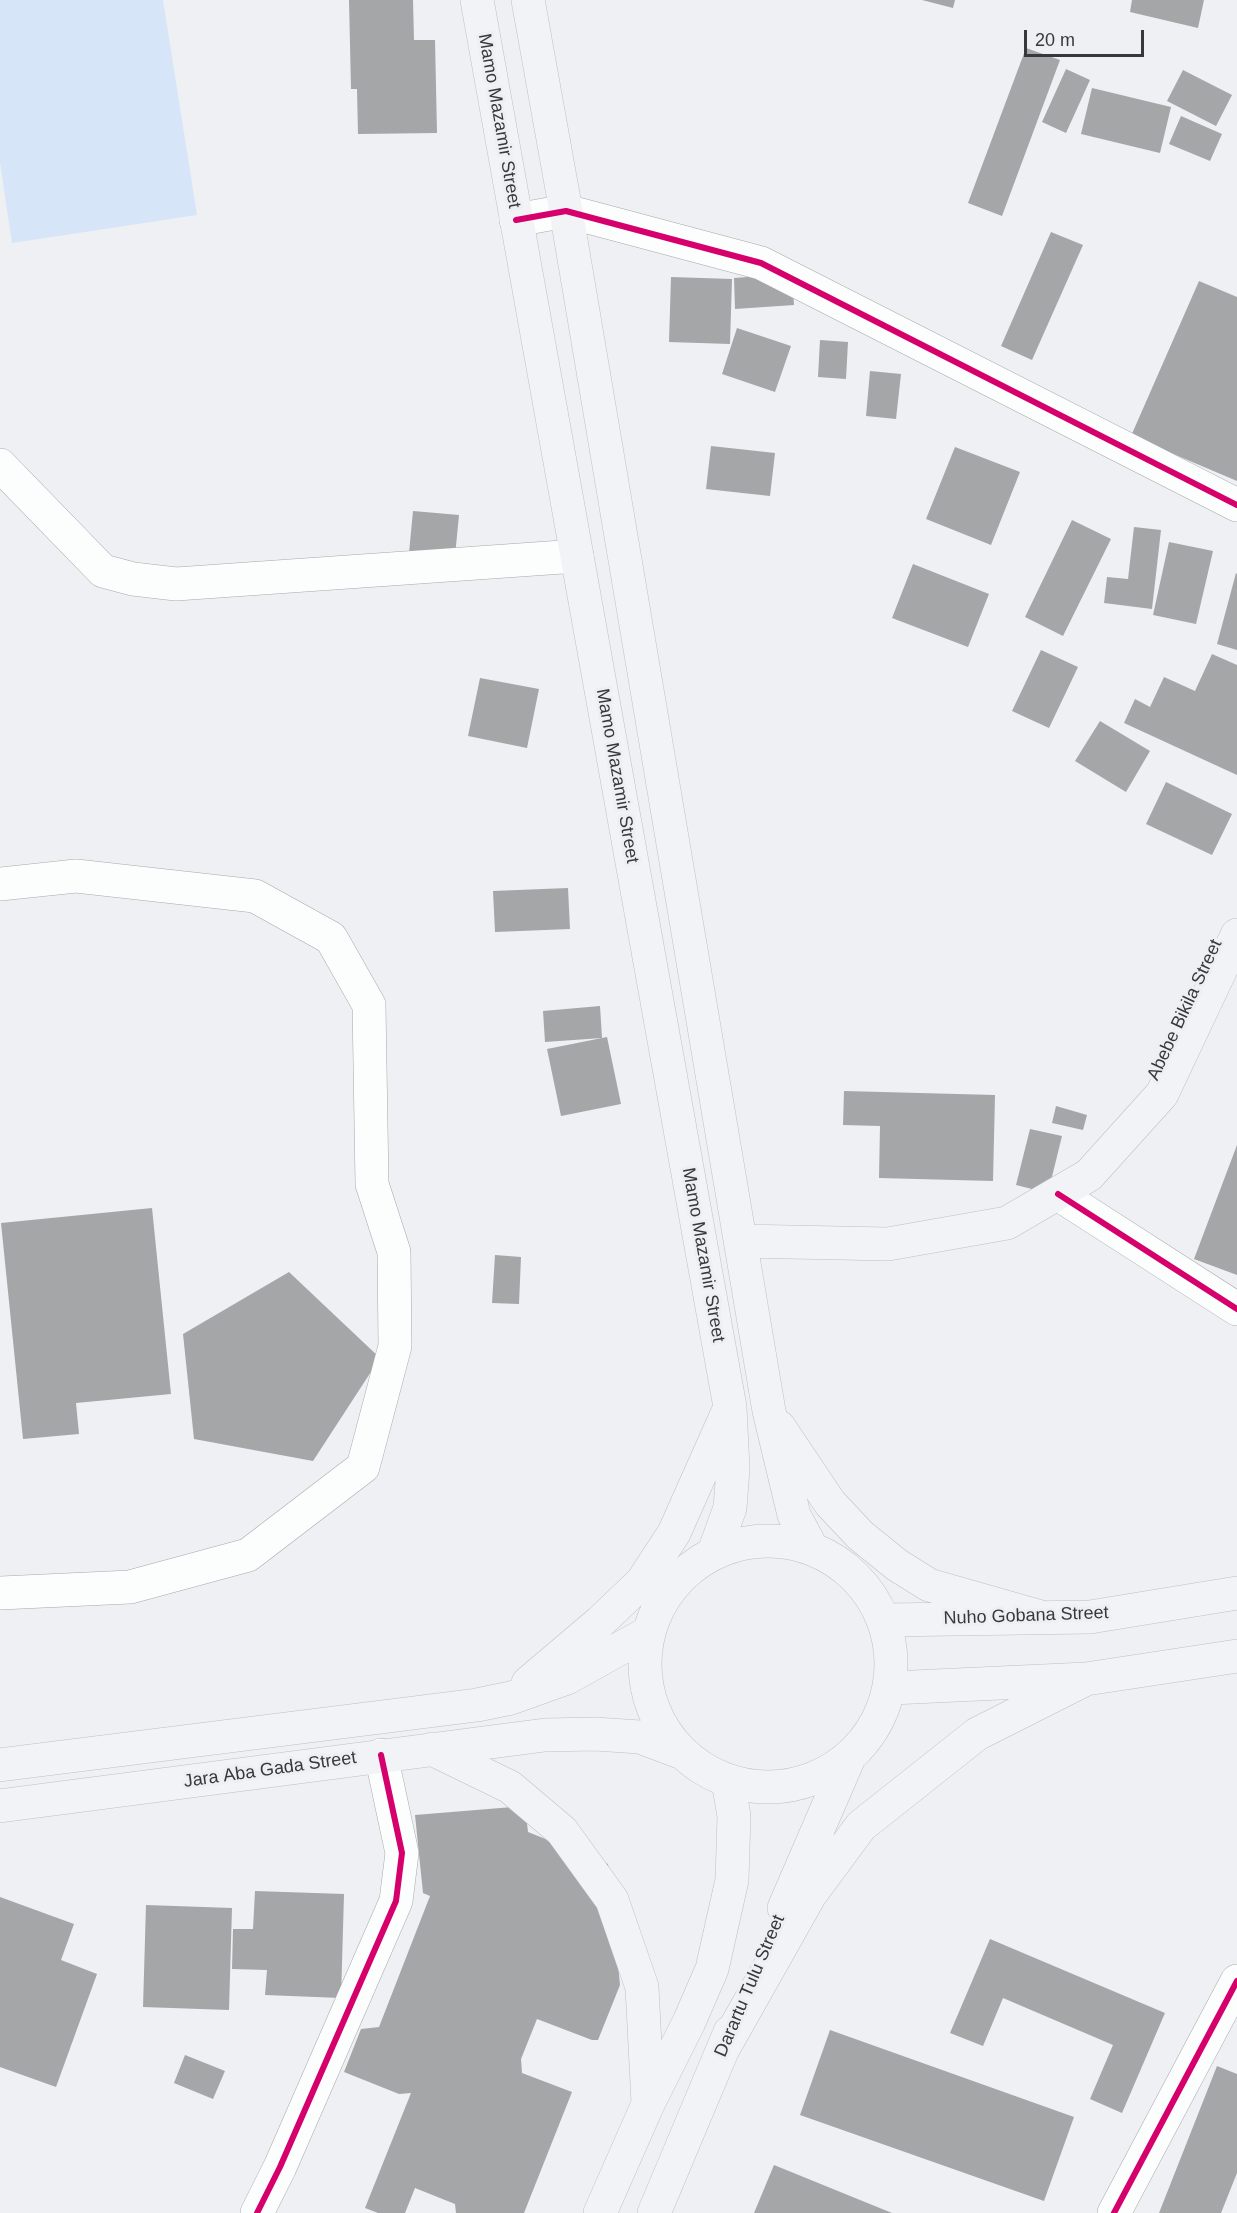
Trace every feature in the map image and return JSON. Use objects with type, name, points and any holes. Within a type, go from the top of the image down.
[{"type":"main road","name":"Mamo Mazamir Street","points":[[477,0],[730,1407],[733,1469],[730,1508],[714,1552]]},
{"type":"main road","points":[[528,0],[566,211],[769,1411],[794,1515],[811,1546]]},
{"type":"main road","name":"Abebe Bikila Street","points":[[741,1240],[888,1244],[1007,1223],[1089,1175],[1162,1095],[1230,970],[1237,934]]},
{"type":"main road","points":[[690,1179],[728,1172]]},
{"type":"main road","points":[[511,1698],[600,1622],[642,1582],[674,1533],[730,1407]]},
{"type":"main road","points":[[769,1411],[830,1503],[860,1534],[897,1564],[929,1585],[1045,1618]]},
{"type":"main road","points":[[762,1539],[811,1546],[857,1576],[886,1620],[891,1688],[878,1723],[848,1760],[790,1786],[728,1781],[702,1769],[680,1752],[656,1718],[644,1677],[646,1634],[670,1585],[714,1552],[762,1539]]},
{"type":"main road","name":"Nuho Gobana Street","points":[[886,1620],[1090,1617],[1237,1593]]},
{"type":"main road","name":"Jara Aba Gada Street","points":[[0,1765],[477,1705],[511,1698],[567,1678],[646,1634]]},
{"type":"main road","points":[[891,1688],[1086,1678],[1237,1656]]},
{"type":"main road","points":[[722,2051],[810,1895],[861,1826],[977,1734],[1086,1678]]},
{"type":"main road","name":"Jara Aba Gada Street","points":[[0,1806],[545,1735],[595,1734],[640,1737],[680,1752]]},
{"type":"main road","points":[[432,1749],[510,1787],[562,1831],[612,1900],[642,1987],[648,2104]]},
{"type":"main road","name":"Darartu Tulu Street","points":[[654,2213],[848,1760]]},
{"type":"main road","points":[[600,2213],[648,2104],[689,2022],[712,1969],[732,1880],[734,1816],[728,1781]]},
{"type":"street","points":[[516,220],[566,211],[760,263],[1237,506]]},
{"type":"street","points":[[0,465],[103,570],[133,579],[176,584],[577,556]]},
{"type":"street","points":[[0,884],[76,876],[255,896],[331,938],[369,1005],[372,1184],[394,1252],[394,1346],[363,1467],[248,1555],[130,1587],[0,1593]]},
{"type":"street","points":[[1058,1194],[1237,1309]]},
{"type":"street","points":[[257,2213],[280,2167],[396,1901],[402,1853],[381,1755]]},
{"type":"street","points":[[1114,2213],[1229,2017],[1237,1981]]},
{"type":"shaded area","points":[[0,0],[163,0],[197,215],[12,243],[0,163]]},
{"type":"building","points":[[349,0],[413,0],[414,40],[435,40],[437,133],[358,134],[357,89],[351,89]]},
{"type":"building","points":[[922,0],[955,0],[953,8]]},
{"type":"building","points":[[1132,0],[1204,0],[1198,28],[1130,12]]},
{"type":"building","points":[[1026,48],[1060,60],[1002,216],[968,203]]},
{"type":"building","points":[[1066,69],[1090,80],[1066,133],[1042,122]]},
{"type":"building","points":[[1183,70],[1232,95],[1216,126],[1167,101]]},
{"type":"building","points":[[1092,88],[1171,107],[1160,153],[1081,134]]},
{"type":"building","points":[[1181,116],[1222,134],[1210,161],[1169,144]]},
{"type":"building","points":[[1051,232],[1083,245],[1032,360],[1001,346]]},
{"type":"building","points":[[792,274],[794,305],[735,309],[734,278]]},
{"type":"building","points":[[671,277],[732,279],[730,344],[669,342]]},
{"type":"building","points":[[1199,281],[1237,297],[1237,481],[1131,436]]},
{"type":"building","points":[[737,328],[791,346],[775,392],[722,374]]},
{"type":"building","points":[[820,340],[848,342],[846,379],[818,377]]},
{"type":"building","points":[[870,371],[901,374],[896,419],[866,416]]},
{"type":"building","points":[[711,446],[775,453],[770,496],[706,489]]},
{"type":"building","points":[[955,447],[1020,472],[991,545],[926,519]]},
{"type":"building","points":[[413,511],[459,515],[455,556],[409,553]]},
{"type":"building","points":[[1072,520],[1111,539],[1063,636],[1025,617]]},
{"type":"building","points":[[1134,527],[1161,530],[1152,609],[1104,603],[1107,577],[1128,579]]},
{"type":"building","points":[[1169,542],[1213,551],[1196,624],[1153,615]]},
{"type":"building","points":[[913,564],[989,594],[968,647],[892,618]]},
{"type":"building","points":[[1237,574],[1237,650],[1217,644]]},
{"type":"building","points":[[1041,650],[1078,667],[1049,728],[1012,711]]},
{"type":"building","points":[[1212,654],[1237,665],[1237,775],[1124,723],[1135,699],[1150,707],[1164,677],[1195,691]]},
{"type":"building","points":[[480,678],[539,689],[527,748],[468,736]]},
{"type":"building","points":[[1100,721],[1150,751],[1126,792],[1075,761]]},
{"type":"building","points":[[1166,782],[1232,814],[1212,855],[1146,824]]},
{"type":"building","points":[[568,888],[570,929],[495,932],[493,891]]},
{"type":"building","points":[[600,1006],[602,1038],[545,1042],[543,1011]]},
{"type":"building","points":[[607,1037],[621,1104],[561,1116],[547,1049]]},
{"type":"building","points":[[844,1091],[995,1095],[993,1181],[879,1178],[880,1126],[843,1125]]},
{"type":"building","points":[[1056,1106],[1087,1115],[1083,1130],[1052,1123]]},
{"type":"building","points":[[1030,1129],[1062,1136],[1048,1193],[1016,1185]]},
{"type":"building","points":[[1237,1145],[1237,1275],[1194,1259]]},
{"type":"building","points":[[152,1208],[171,1394],[76,1403],[79,1434],[23,1439],[1,1223]]},
{"type":"building","points":[[495,1255],[521,1257],[519,1304],[492,1303]]},
{"type":"building","points":[[289,1272],[380,1358],[313,1461],[194,1439],[183,1334]]},
{"type":"building","points":[[525,1806],[528,1832],[608,1864],[620,1985],[598,2040],[592,2040],[537,2019],[521,2059],[522,2073],[572,2092],[524,2213],[456,2213],[455,2204],[415,2188],[405,2213],[378,2213],[365,2208],[411,2093],[399,2094],[344,2072],[361,2029],[379,2027],[430,1896],[423,1893],[415,1815]]},
{"type":"building","points":[[255,1891],[344,1894],[341,1998],[265,1995],[267,1970],[232,1969],[233,1929],[253,1929]]},
{"type":"building","points":[[0,1897],[74,1924],[61,1960],[97,1974],[56,2087],[0,2067]]},
{"type":"building","points":[[146,1905],[232,1908],[229,2010],[143,2007]]},
{"type":"building","points":[[990,1939],[1165,2013],[1122,2113],[1090,2099],[1113,2045],[1003,1998],[983,2046],[950,2033]]},
{"type":"building","points":[[830,2030],[1074,2117],[1044,2201],[800,2115]]},
{"type":"building","points":[[185,2055],[225,2071],[213,2099],[174,2083]]},
{"type":"building","points":[[1217,2066],[1237,2074],[1237,2173],[1221,2213],[1159,2213]]},
{"type":"building","points":[[774,2165],[892,2213],[754,2213]]},
{"type":"cycle path","points":[[516,220],[566,211],[761,263],[1237,505]]},
{"type":"cycle path","points":[[1058,1194],[1237,1309]]},
{"type":"cycle path","points":[[257,2213],[280,2167],[396,1901],[402,1853],[381,1755]]},
{"type":"cycle path","points":[[1114,2213],[1237,1981]]}]
